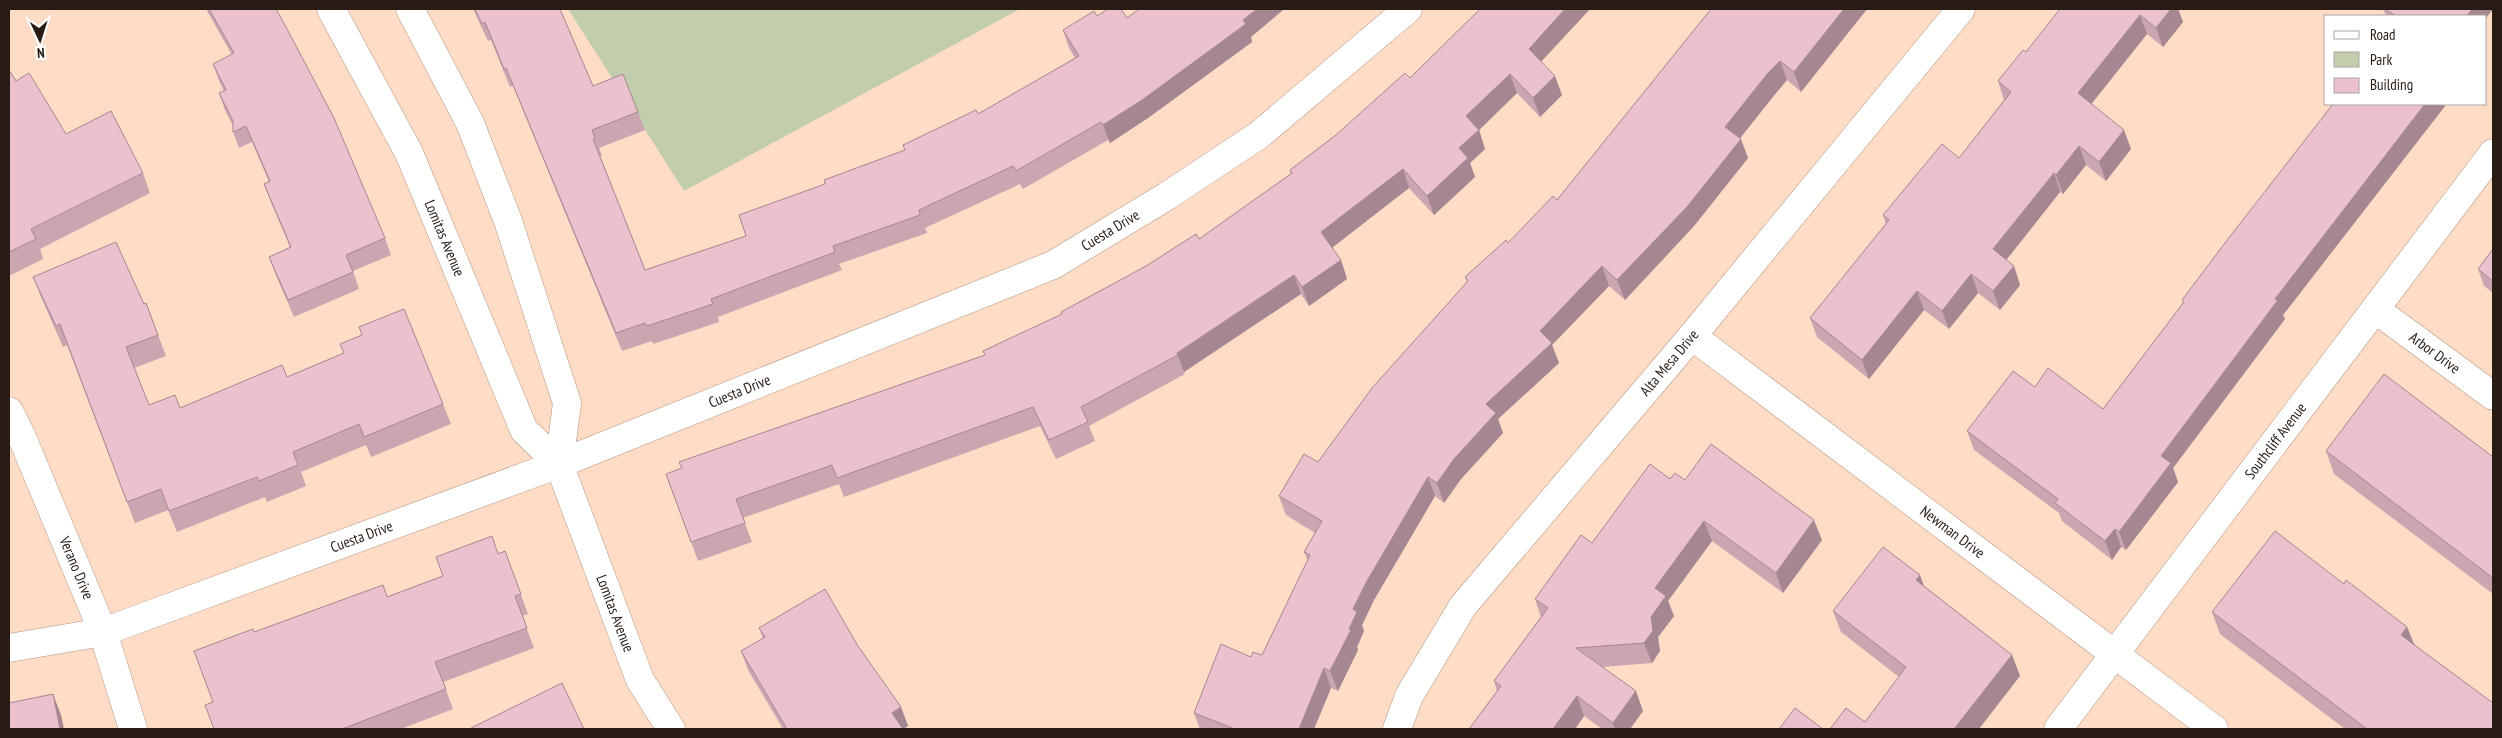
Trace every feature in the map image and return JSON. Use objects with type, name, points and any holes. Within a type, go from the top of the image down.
[{"type":"street","name":"Lomitas Avenue","points":[[331,9],[409,153],[524,430],[559,464],[640,680],[672,729]]},
{"type":"street","name":"Lomitas Avenue","points":[[410,9],[470,122],[511,230],[567,403],[559,464]]},
{"type":"street","name":"Cuesta Drive","points":[[9,648],[104,632],[559,464],[1053,265],[1167,196],[1259,135],[1408,9]]},
{"type":"street","name":"Alta Mesa Drive","points":[[1397,729],[1409,696],[1463,606],[1692,336],[1961,9]]},
{"type":"street","name":"Southcliff Avenue","points":[[2058,729],[2493,152]]},
{"type":"street","name":"Arbor Drive","points":[[2375,309],[2493,396]]},
{"type":"street","name":"Newman Drive","points":[[1692,336],[2214,729]]},
{"type":"street","name":"Verano Drive","points":[[9,411],[22,435],[104,632],[133,729]]},
{"type":"green space","points":[[568,9],[1020,9],[684,191]]},
{"type":"building","points":[[209,9],[276,9],[334,118],[385,238],[346,255],[353,272],[288,300],[269,257],[291,247],[264,184],[270,181],[246,126],[233,132],[233,121],[219,93],[226,90],[213,64],[234,53]]},
{"type":"building","points":[[475,9],[560,9],[593,86],[623,74],[638,112],[592,130],[595,138],[593,139],[645,270],[746,236],[739,215],[825,184],[824,180],[905,150],[903,145],[976,110],[978,114],[1079,56],[1063,30],[1094,11],[1097,16],[1108,9],[1121,9],[1127,18],[1139,9],[1257,9],[1243,20],[1246,24],[1142,100],[1103,125],[1101,122],[1016,171],[1013,166],[919,210],[920,215],[833,246],[835,252],[711,299],[713,304],[647,326],[645,323],[616,333],[506,68],[504,69],[485,22],[482,24]]},
{"type":"building","points":[[1480,9],[1565,9],[1529,49],[1555,76],[1533,98],[1510,74],[1466,116],[1479,130],[1459,148],[1468,158],[1427,196],[1403,169],[1321,232],[1341,260],[1302,287],[1294,275],[1177,353],[1178,355],[1081,407],[1088,422],[1049,440],[1033,407],[837,478],[832,465],[736,499],[745,523],[691,542],[666,474],[682,468],[679,462],[985,355],[983,351],[1062,314],[1061,312],[1146,266],[1196,234],[1199,239],[1292,173],[1290,170],[1336,135],[1405,73],[1410,78]]},
{"type":"building","points":[[1711,9],[1844,9],[1794,72],[1780,61],[1768,73],[1725,127],[1741,139],[1687,207],[1617,280],[1602,266],[1540,331],[1552,343],[1486,404],[1496,413],[1454,459],[1437,483],[1428,477],[1367,581],[1353,609],[1357,612],[1349,629],[1351,630],[1330,671],[1324,668],[1299,729],[1235,729],[1194,713],[1221,644],[1251,657],[1253,652],[1262,655],[1310,555],[1304,552],[1322,521],[1279,496],[1304,454],[1318,462],[1372,388],[1468,281],[1465,277],[1506,240],[1508,243],[1553,196],[1557,200]]},
{"type":"building","points":[[2060,9],[2171,9],[2156,28],[2140,15],[2078,93],[2124,130],[2099,162],[2079,146],[2056,175],[2054,173],[1993,249],[2014,266],[1993,291],[1971,274],[1942,311],[1917,291],[1862,360],[1810,318],[1889,220],[1883,215],[1942,144],[1959,158],[2011,92],[1998,81],[2023,50],[2026,52]]},
{"type":"building","points":[[2385,9],[2472,9],[2468,15],[2394,15]]},
{"type":"building","points":[[9,70],[16,81],[29,73],[66,134],[111,111],[143,173],[31,229],[36,239],[9,252]]},
{"type":"building","points":[[2332,105],[2424,105],[2275,299],[2278,300],[2161,456],[2171,463],[2119,532],[2115,529],[2105,541],[2055,503],[2058,499],[1967,431],[2013,371],[2035,387],[2048,368],[2103,409],[2184,302],[2182,300]]},
{"type":"building","points":[[116,242],[144,304],[146,303],[158,335],[126,347],[149,405],[175,395],[180,408],[282,365],[287,377],[344,353],[340,344],[362,335],[359,327],[404,309],[443,404],[364,437],[359,424],[293,452],[298,465],[259,481],[257,477],[169,511],[161,489],[127,502],[60,324],[56,326],[33,277]]},
{"type":"building","points":[[2493,249],[2493,281],[2478,269]]},
{"type":"building","points":[[2384,374],[2493,457],[2493,578],[2326,451]]},
{"type":"building","points":[[1711,444],[1814,520],[1776,573],[1704,521],[1655,588],[1666,596],[1651,617],[1653,631],[1644,643],[1576,648],[1636,691],[1613,723],[1577,696],[1553,729],[1469,729],[1501,686],[1494,681],[1548,608],[1535,599],[1581,535],[1592,543],[1650,464],[1670,479],[1675,473],[1685,480]]},
{"type":"building","points":[[2275,531],[2344,584],[2346,580],[2407,627],[2401,635],[2493,703],[2493,729],[2367,729],[2212,612]]},
{"type":"building","points":[[492,536],[498,554],[505,551],[521,594],[515,596],[527,628],[435,662],[446,689],[342,729],[214,729],[205,705],[213,702],[194,651],[253,629],[254,632],[383,585],[387,597],[443,576],[436,557]]},
{"type":"building","points":[[1883,547],[1920,575],[1916,580],[2012,655],[1954,729],[1830,729],[1846,708],[1865,722],[1906,667],[1833,611]]},
{"type":"building","points":[[825,589],[858,646],[901,707],[892,713],[903,729],[787,729],[741,651],[765,637],[759,628]]},
{"type":"building","points":[[562,683],[584,729],[471,728]]},
{"type":"building","points":[[53,694],[60,729],[9,729],[9,703]]},
{"type":"building","points":[[1795,708],[1823,729],[1779,729]]}]
